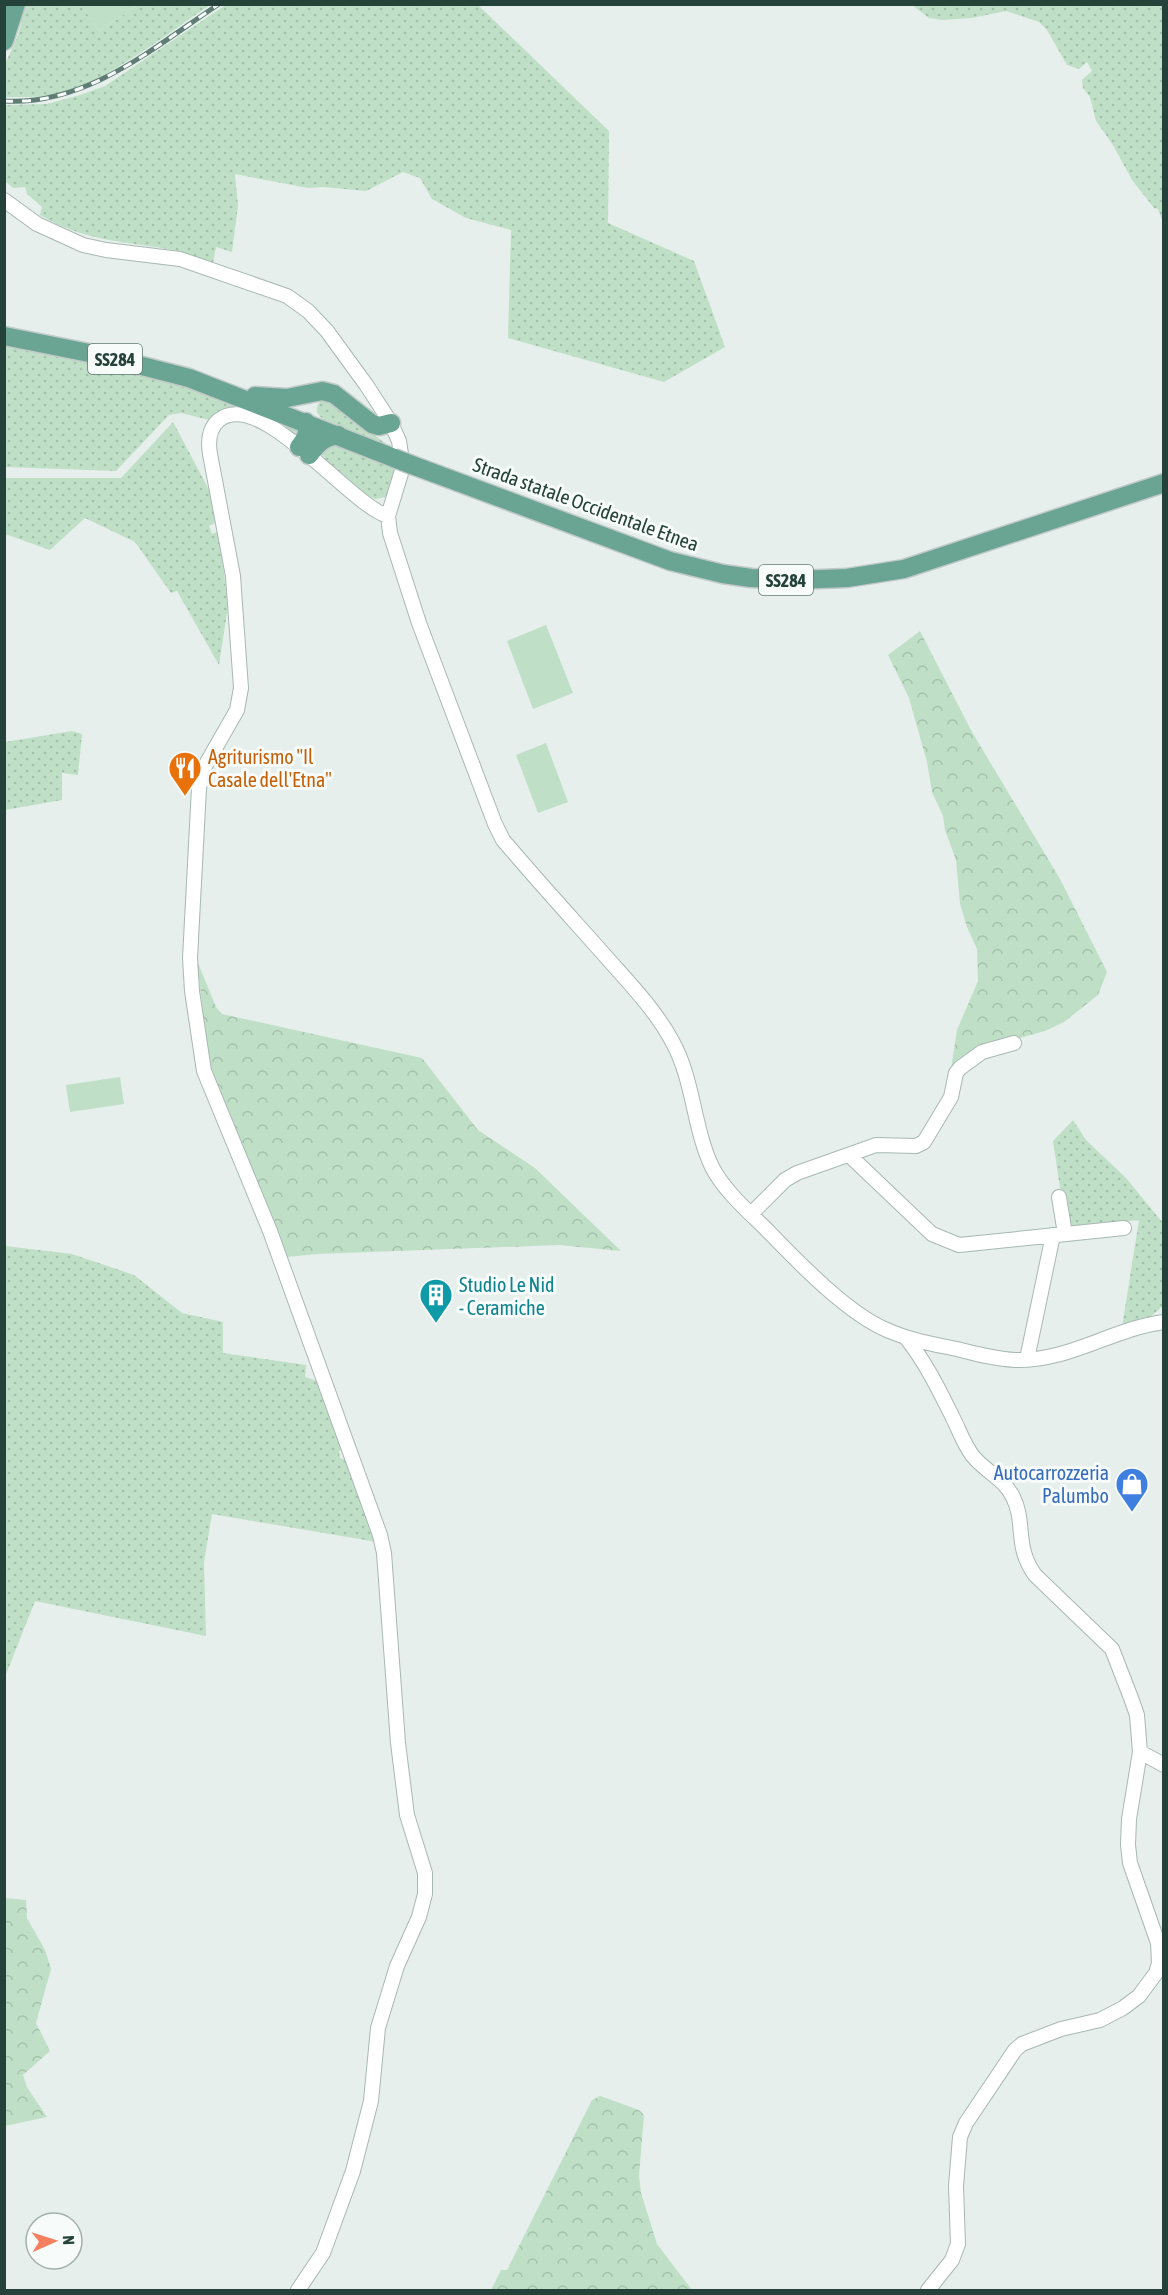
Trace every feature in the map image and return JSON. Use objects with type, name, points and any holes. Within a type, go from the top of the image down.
[{"type":"main road","points":[[7,35],[16,4]]},
{"type":"main road","name":"SS284","points":[[4,336],[147,367],[224,391],[338,435]]},
{"type":"main road","points":[[224,391],[275,399],[322,391],[334,394],[372,424],[379,426],[391,423]]},
{"type":"main road","points":[[304,451],[308,430],[312,425],[313,404],[323,396],[334,394]]},
{"type":"main road","points":[[304,451],[321,440],[338,435]]},
{"type":"main road","name":"Strada statale Occidentale Etnea","points":[[338,435],[670,561],[723,574],[794,580],[847,578],[904,569],[1164,483]]},
{"type":"street","points":[[4,200],[37,224],[83,245],[180,259],[286,296],[308,311],[327,331],[367,386],[391,423],[399,441],[404,467],[388,516],[390,533],[419,623],[503,840],[641,997],[672,1040],[684,1070],[702,1140],[710,1161],[722,1182],[790,1254],[848,1305],[874,1324],[907,1339],[997,1358],[1027,1359],[1055,1356],[1073,1352],[1138,1328],[1164,1322]]},
{"type":"street","points":[[298,2290],[323,2253],[353,2171],[371,2101],[378,2028],[397,1966],[419,1917],[425,1883],[406,1815],[382,1543],[270,1231],[204,1071],[190,976],[198,801],[201,777],[237,710],[241,688],[233,576],[208,443],[210,432],[221,419],[244,415],[276,430],[368,506],[388,516]]},
{"type":"street","points":[[751,1214],[785,1180],[797,1173],[876,1145],[916,1146],[924,1142],[951,1097],[956,1073],[960,1068],[982,1052],[1014,1043]]},
{"type":"street","points":[[849,1155],[939,1238],[959,1245],[1124,1228]]},
{"type":"street","points":[[1027,1359],[1059,1235],[1059,1197]]},
{"type":"street","points":[[907,1339],[927,1366],[972,1455],[1002,1481],[1011,1493],[1017,1508],[1022,1546],[1029,1567],[1105,1640],[1117,1658],[1137,1715],[1140,1752],[1129,1819],[1130,1863],[1158,1943],[1159,1963],[1156,1973],[1139,1996],[1111,2016],[1031,2039],[1015,2050],[962,2130],[956,2186],[958,2244],[952,2259],[928,2290]]},
{"type":"street","points":[[1140,1752],[1164,1765]]},
{"type":"green space","points":[[227,4],[478,5],[609,131],[608,223],[694,261],[725,347],[664,382],[508,338],[511,230],[466,218],[432,199],[420,178],[403,172],[366,191],[308,188],[235,174],[238,206],[232,252],[216,247],[213,263],[174,250],[89,236],[73,231],[40,215],[42,207],[27,194],[25,187],[13,188],[5,181],[5,105],[47,104],[105,86]]},
{"type":"green space","points":[[26,5],[81,5],[99,31],[138,5],[210,5],[137,55],[79,87],[46,96],[5,97],[5,64],[18,35]]},
{"type":"green space","points":[[81,5],[138,5],[99,31]]},
{"type":"green space","points":[[912,5],[1163,5],[1163,223],[1158,209],[1154,208],[1132,180],[1113,145],[1096,121],[1090,97],[1083,88],[1082,80],[1092,71],[1087,62],[1079,69],[1067,65],[1047,30],[1039,22],[1006,11],[972,18],[942,20],[929,18]]},
{"type":"green space","points":[[5,344],[97,363],[186,387],[298,429],[299,435],[296,436],[264,419],[241,411],[229,410],[209,420],[181,413],[169,415],[116,471],[5,467]]},
{"type":"green space","points":[[323,399],[328,399],[395,451],[329,423],[317,412],[319,403]]},
{"type":"green space","points":[[173,422],[215,501],[218,521],[209,526],[212,534],[219,531],[228,606],[219,665],[177,591],[171,593],[135,542],[85,518],[50,550],[5,534],[5,478],[121,478]]},
{"type":"green space","points":[[333,443],[398,468],[387,497],[375,499],[367,495],[325,459],[322,453],[324,448]]},
{"type":"green space","points":[[546,625],[573,693],[533,709],[507,641]]},
{"type":"green space","points":[[920,631],[972,732],[1060,879],[1107,972],[1098,995],[1064,1022],[1045,1031],[972,1051],[951,1069],[957,1030],[978,981],[977,949],[960,904],[956,860],[945,830],[943,816],[932,792],[927,762],[909,698],[888,655]]},
{"type":"green space","points":[[72,731],[82,734],[78,775],[62,773],[62,800],[5,810],[5,742]]},
{"type":"green space","points":[[546,743],[568,802],[538,813],[516,755]]},
{"type":"green space","points":[[197,961],[216,1007],[222,1014],[422,1058],[478,1130],[535,1168],[621,1251],[559,1245],[287,1257],[209,1064]]},
{"type":"green space","points":[[120,1077],[124,1104],[70,1112],[66,1085]]},
{"type":"green space","points":[[1073,1120],[1086,1140],[1126,1178],[1163,1223],[1163,1306],[1148,1319],[1122,1327],[1139,1220],[1066,1228],[1053,1141]]},
{"type":"green space","points":[[5,1246],[72,1254],[134,1275],[182,1313],[223,1322],[223,1353],[306,1365],[305,1377],[317,1381],[343,1449],[339,1451],[340,1458],[347,1460],[377,1542],[212,1514],[204,1562],[206,1636],[35,1601],[5,1677]]},
{"type":"green space","points":[[4,1898],[26,1900],[27,1918],[45,1950],[51,1969],[36,2023],[50,2051],[23,2075],[27,2087],[47,2117],[5,2126]]},
{"type":"green space","points":[[600,2096],[639,2110],[644,2115],[639,2176],[641,2193],[657,2244],[692,2290],[491,2290],[501,2270],[507,2270],[592,2100]]},
{"type":"railway","points":[[4,101],[34,100],[63,94],[91,84],[144,55],[219,4]]},
{"type":"place","name":"Agriturismo \"Il Casale dell'Etna\"","points":[[185,797]]},
{"type":"place","name":"Studio Le Nid - Ceramiche","points":[[436,1324]]},
{"type":"place","name":"Autocarrozzeria Palumbo","points":[[1132,1513]]}]
